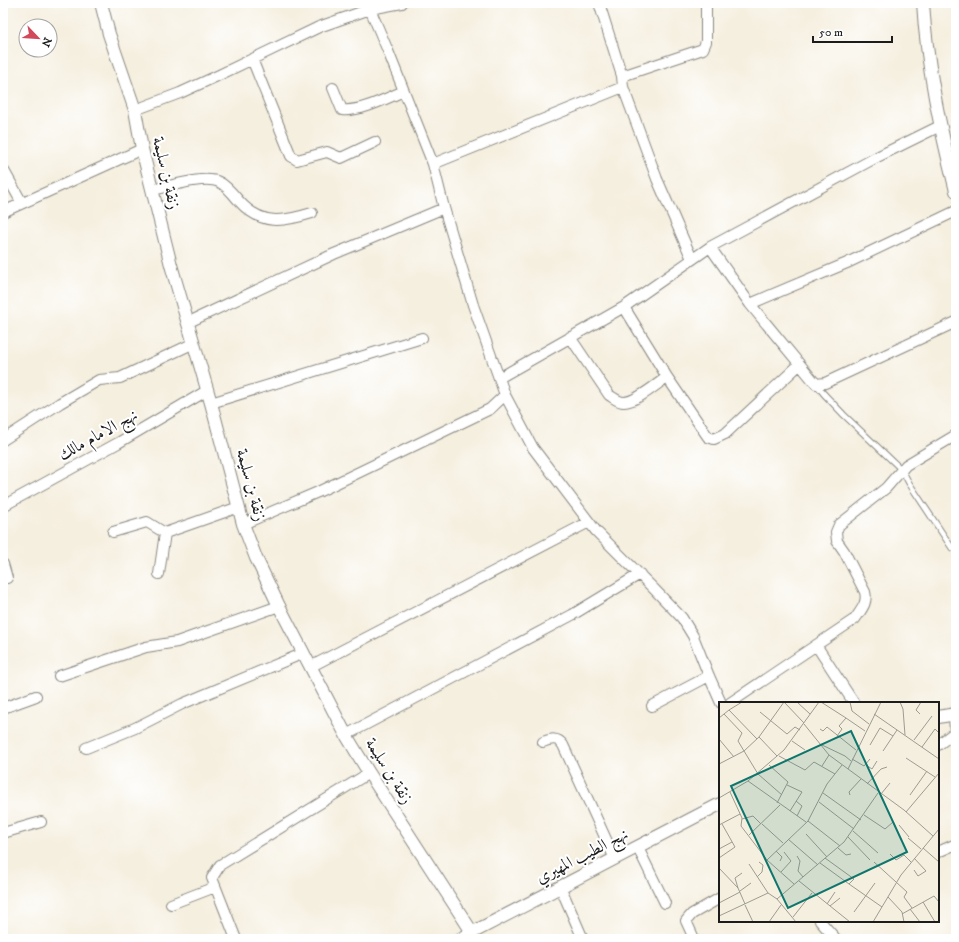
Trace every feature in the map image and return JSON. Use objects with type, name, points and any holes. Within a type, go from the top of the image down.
[{"type":"street","name":"زنقة بن سليمة","points":[[101,3],[109,34],[135,110],[142,149],[171,265],[208,390],[243,524],[256,558],[310,667],[346,735],[472,932]]},
{"type":"street","points":[[135,110],[187,90],[319,27],[370,9],[402,3]]},
{"type":"street","points":[[598,3],[622,82],[657,179],[692,259]]},
{"type":"street","points":[[433,164],[622,82],[703,49],[706,42],[706,3]]},
{"type":"street","points":[[923,3],[925,37],[940,126],[956,191]]},
{"type":"street","points":[[370,9],[433,164],[472,305],[504,395],[533,448],[596,531],[672,607],[688,627],[721,702]]},
{"type":"street","points":[[252,59],[291,156],[297,160],[327,152],[341,158],[375,142]]},
{"type":"street","points":[[332,88],[342,110],[370,105],[404,91]]},
{"type":"street","points":[[499,378],[624,307],[710,247],[940,126]]},
{"type":"street","points":[[3,212],[142,149]]},
{"type":"street","points":[[3,169],[22,203]]},
{"type":"street","points":[[152,190],[208,179],[220,182],[245,209],[268,220],[282,221],[312,213]]},
{"type":"street","points":[[189,322],[334,254],[444,208]]},
{"type":"street","points":[[750,304],[847,263],[956,211]]},
{"type":"street","points":[[710,247],[750,304],[816,384],[825,383],[956,322]]},
{"type":"street","points":[[624,307],[668,377],[708,436],[714,439],[725,434],[800,365]]},
{"type":"street","points":[[570,337],[609,395],[617,400],[622,402],[632,401],[668,377]]},
{"type":"street","points":[[211,402],[422,338]]},
{"type":"street","points":[[3,440],[99,380],[120,378],[194,343]]},
{"type":"street","name":"نهج الامام مالك","points":[[3,506],[208,390]]},
{"type":"street","points":[[243,524],[318,492],[490,409],[504,395]]},
{"type":"street","points":[[731,702],[855,619],[863,608],[866,598],[865,592],[844,551],[837,541],[836,532],[839,525],[886,488],[906,465],[956,435]]},
{"type":"street","points":[[165,533],[239,507]]},
{"type":"street","points":[[113,532],[147,522],[165,533]]},
{"type":"street","points":[[310,667],[589,522]]},
{"type":"street","points":[[158,574],[165,533]]},
{"type":"street","points":[[3,564],[7,578]]},
{"type":"street","points":[[346,735],[572,615],[640,574]]},
{"type":"street","points":[[58,676],[146,647],[177,642],[279,606]]},
{"type":"street","points":[[816,645],[853,702]]},
{"type":"street","points":[[86,748],[135,728],[182,704],[304,653]]},
{"type":"street","points":[[652,706],[709,676]]},
{"type":"street","points":[[3,708],[36,696]]},
{"type":"street","points":[[939,717],[955,715],[955,732],[939,743]]},
{"type":"street","points":[[543,742],[554,739],[560,741],[563,745],[615,859]]},
{"type":"street","points":[[236,939],[212,878],[220,864],[369,773]]},
{"type":"street","name":"نهج الطيب المهيري","points":[[460,939],[560,886],[638,848],[719,806]]},
{"type":"street","points":[[3,833],[41,822]]},
{"type":"street","points":[[939,852],[956,844]]},
{"type":"street","points":[[638,848],[665,903]]},
{"type":"street","points":[[560,886],[583,939]]},
{"type":"street","points":[[171,904],[215,887]]},
{"type":"street","points":[[693,939],[686,921],[692,914],[719,899]]},
{"type":"street","points":[[821,922],[831,938]]},
{"type":"lane","points":[[816,384],[844,415],[902,470],[908,483],[952,548]]}]
